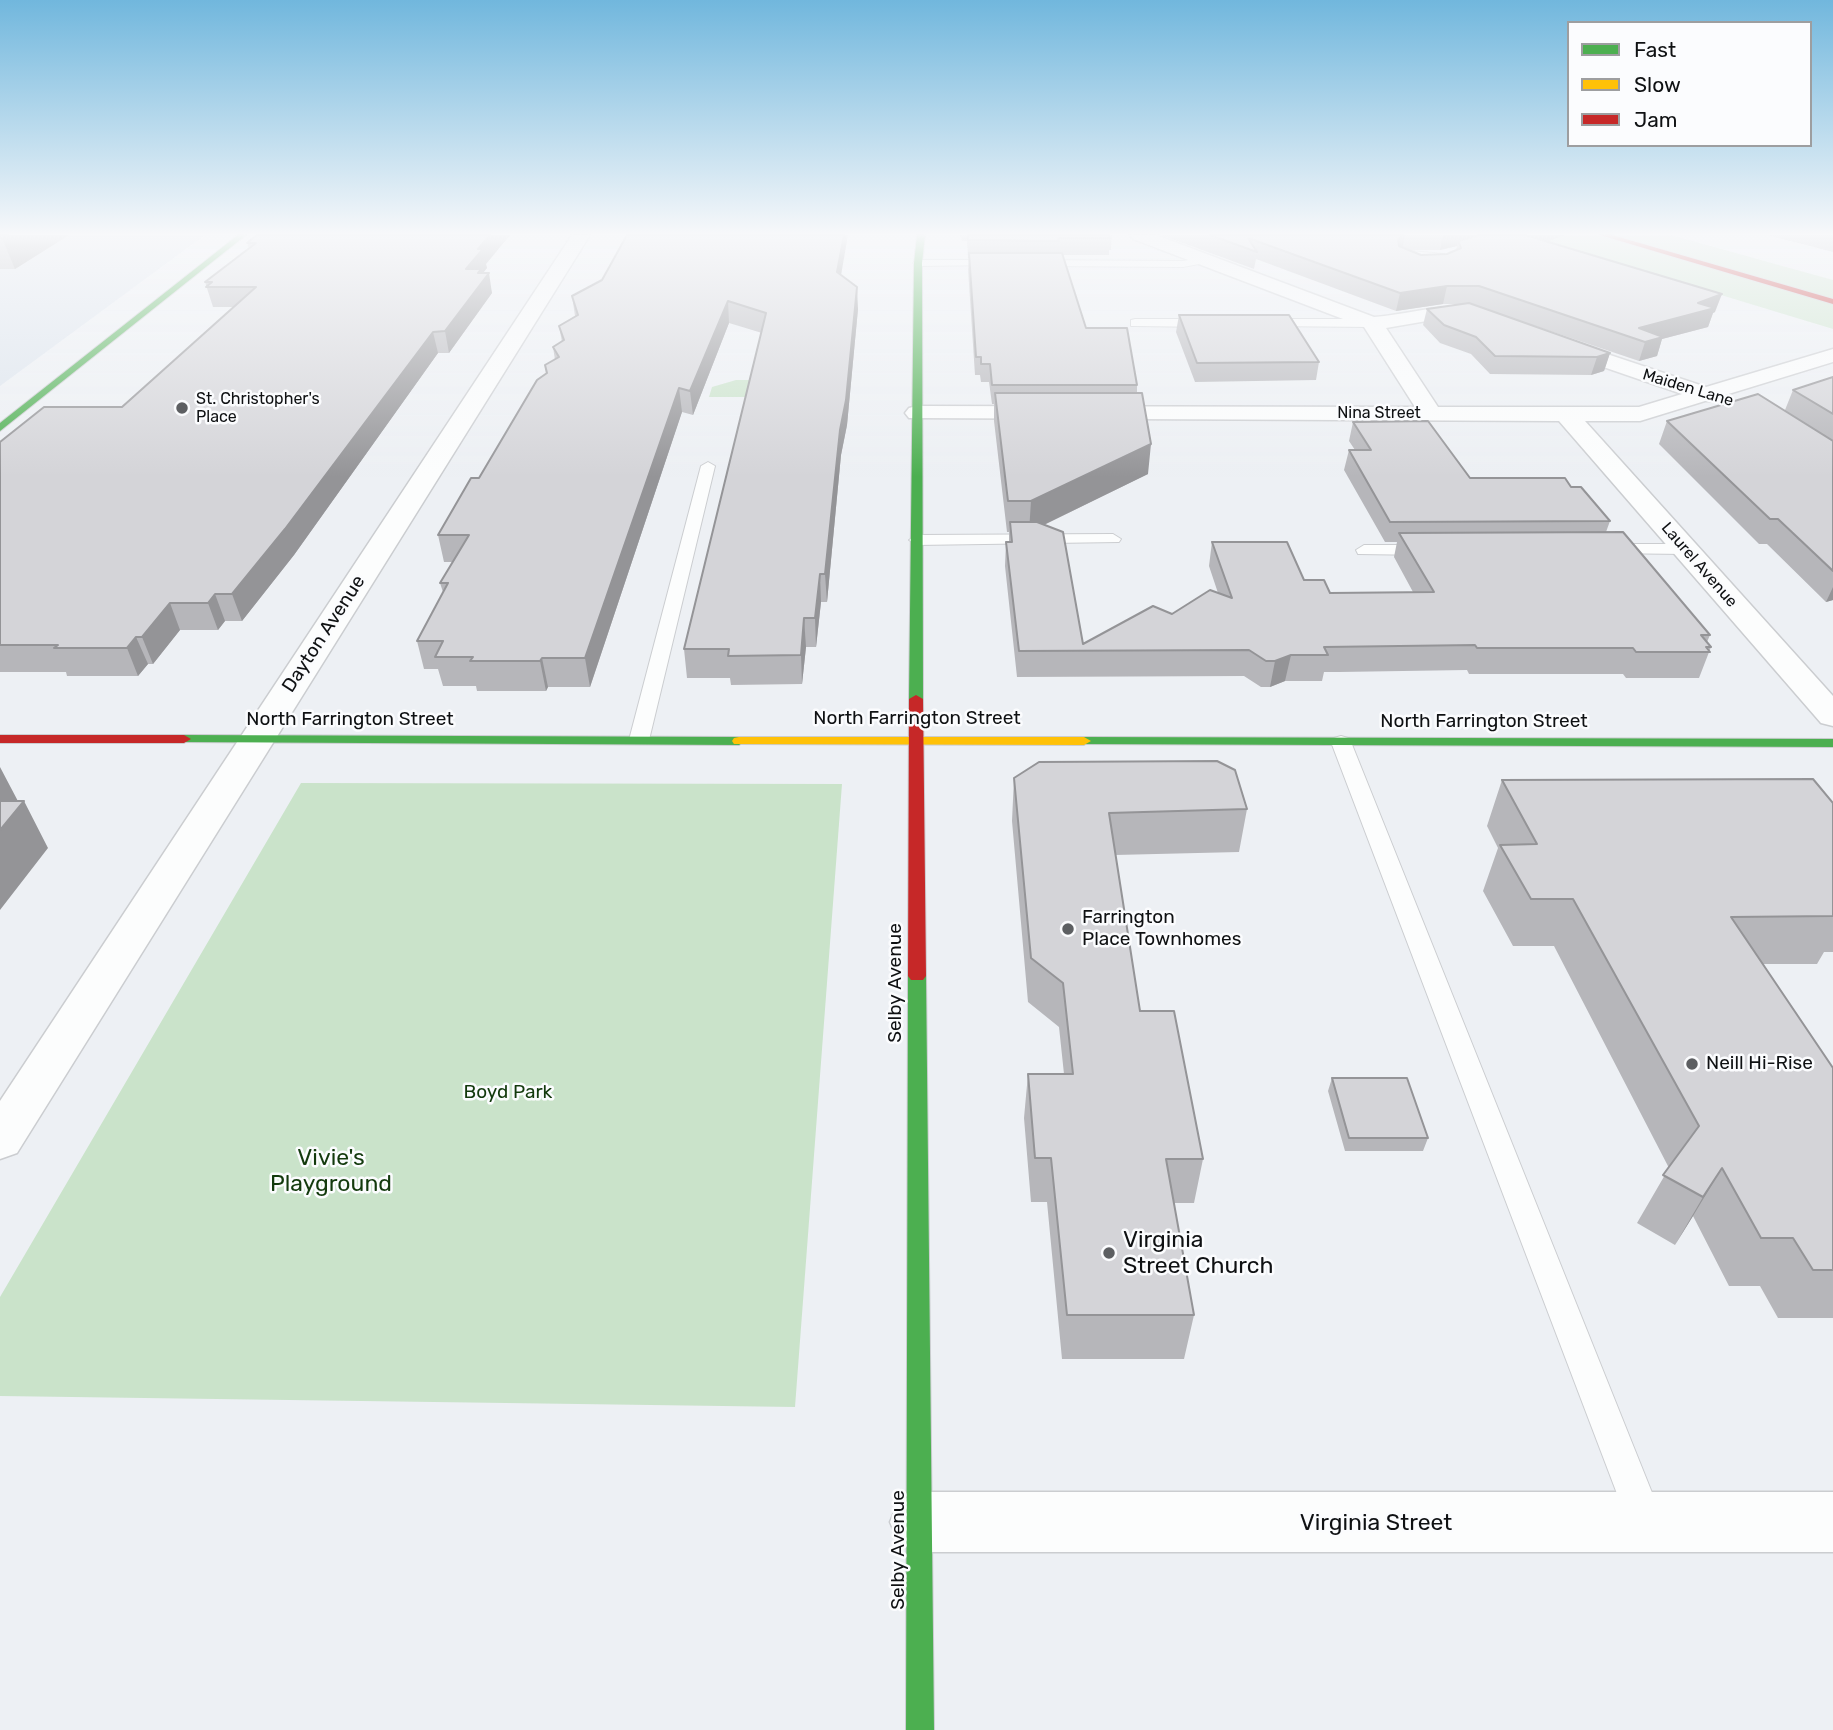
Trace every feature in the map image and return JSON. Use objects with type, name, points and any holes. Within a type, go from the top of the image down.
[{"type":"street","points":[[0,428],[141,316]]},
{"type":"street","name":"Dayton Avenue","points":[[0,1140],[529,316]]},
{"type":"street","name":"Selby Avenue","points":[[918,316],[916,740],[920,1730]]},
{"type":"street","points":[[1353,316],[1372,323],[1427,316]]},
{"type":"street","points":[[1480,316],[1500,323]]},
{"type":"street","points":[[1372,323],[1431,413]]},
{"type":"street","name":"Maiden Lane","points":[[1539,337],[1707,395],[1745,405]]},
{"type":"street","name":"Nina Street","points":[[917,413],[1640,414],[1833,355]]},
{"type":"street","name":"Laurel Avenue","points":[[1566,414],[1833,716]]},
{"type":"street","name":"North Farrington Street","points":[[0,739],[1833,743]]},
{"type":"street","name":"Virginia Street","points":[[920,1522],[1833,1522]]},
{"type":"lane","points":[[1135,323],[1219,323]]},
{"type":"lane","points":[[1246,323],[1372,323]]},
{"type":"lane","points":[[639,740],[708,466]]},
{"type":"lane","points":[[917,540],[1113,540]]},
{"type":"lane","points":[[1591,549],[1685,548]]},
{"type":"lane","points":[[1364,550],[1444,550]]},
{"type":"lane","points":[[1341,742],[1646,1523]]},
{"type":"shaded area","points":[[0,316],[95,316],[0,386]]},
{"type":"green space","points":[[1789,316],[1833,316],[1833,329]]},
{"type":"green space","points":[[736,380],[790,380],[786,397],[709,397],[712,387]]},
{"type":"green space","name":"Boyd Park","points":[[301,783],[842,784],[795,1407],[0,1396],[0,1297]]},
{"type":"building","points":[[224,316],[457,316],[445,331],[433,332],[285,529],[232,594],[215,594],[208,603],[170,603],[142,637],[136,637],[127,648],[0,645],[0,442],[44,407],[122,407]]},
{"type":"building","points":[[577,316],[722,316],[690,391],[679,388],[585,658],[470,661],[473,657],[435,657],[443,641],[417,641],[448,583],[440,583],[469,535],[438,535],[471,478],[479,478],[537,380],[547,373],[545,365],[559,357],[553,347],[564,340],[559,326]]},
{"type":"building","points":[[765,316],[854,316],[825,574],[820,574],[815,618],[804,618],[801,655],[728,656],[729,649],[684,649]]},
{"type":"building","points":[[973,316],[1082,316],[1086,328],[1127,328],[1137,385],[992,385],[990,364],[981,364],[981,357],[976,357]]},
{"type":"building","points":[[1179,316],[1289,316],[1319,362],[1197,363]]},
{"type":"building","points":[[1434,316],[1505,316],[1610,353],[1597,357],[1495,356],[1476,337],[1444,325]]},
{"type":"building","points":[[1567,316],[1686,316],[1639,328],[1663,337],[1645,342]]},
{"type":"building","points":[[1833,377],[1833,414],[1793,390]]},
{"type":"building","points":[[995,393],[1142,393],[1151,444],[1031,501],[1008,501]]},
{"type":"building","points":[[1758,394],[1833,441],[1833,571],[1778,519],[1770,519],[1667,421]]},
{"type":"building","points":[[1428,421],[1470,478],[1565,478],[1571,487],[1581,487],[1610,521],[1390,522],[1349,450],[1371,450],[1353,422]]},
{"type":"building","points":[[1010,522],[1037,522],[1063,532],[1083,644],[1153,606],[1172,614],[1210,590],[1232,598],[1212,542],[1287,542],[1304,580],[1324,580],[1330,593],[1434,592],[1399,533],[1623,532],[1710,635],[1701,635],[1711,647],[1706,647],[1710,652],[1636,652],[1633,648],[1477,648],[1475,645],[1324,647],[1328,655],[1291,655],[1275,661],[1266,661],[1249,650],[1019,651],[1006,542],[1012,542]]},
{"type":"building","points":[[1217,761],[1235,770],[1247,809],[1109,813],[1140,1011],[1174,1011],[1203,1159],[1166,1159],[1194,1315],[1067,1315],[1051,1158],[1035,1158],[1028,1074],[1073,1074],[1063,983],[1031,958],[1014,778],[1039,762]]},
{"type":"building","name":"Neill Hi-Rise","points":[[1813,779],[1833,803],[1833,916],[1731,917],[1833,1068],[1833,1270],[1813,1270],[1793,1238],[1761,1238],[1722,1168],[1703,1197],[1663,1175],[1699,1126],[1573,899],[1531,899],[1500,845],[1537,844],[1502,780]]},
{"type":"building","points":[[0,801],[24,801],[0,830]]},
{"type":"building","points":[[1332,1078],[1407,1078],[1428,1138],[1349,1138]]},
{"type":"traffic: fast","points":[[0,428],[141,316]]},
{"type":"traffic: fast","points":[[916,699],[918,316]]},
{"type":"traffic: fast","points":[[184,739],[739,741]]},
{"type":"traffic: fast","points":[[1084,741],[1833,743]]},
{"type":"traffic: fast","points":[[917,976],[920,1730]]},
{"type":"traffic: slow","points":[[739,741],[1084,741]]},
{"type":"traffic: jam","points":[[916,699],[917,976]]},
{"type":"traffic: jam","points":[[0,739],[184,739]]},
{"type":"place","name":"St. Christopher's Place","points":[[182,408]]},
{"type":"place","name":"Farrington Place Townhomes","points":[[1068,929]]},
{"type":"place","name":"Neill Hi-Rise","points":[[1692,1064]]},
{"type":"place","name":"Virginia Street Church","points":[[1109,1253]]},
{"type":"park label","name":"Vivie's Playground","points":[[331,1171]]}]
